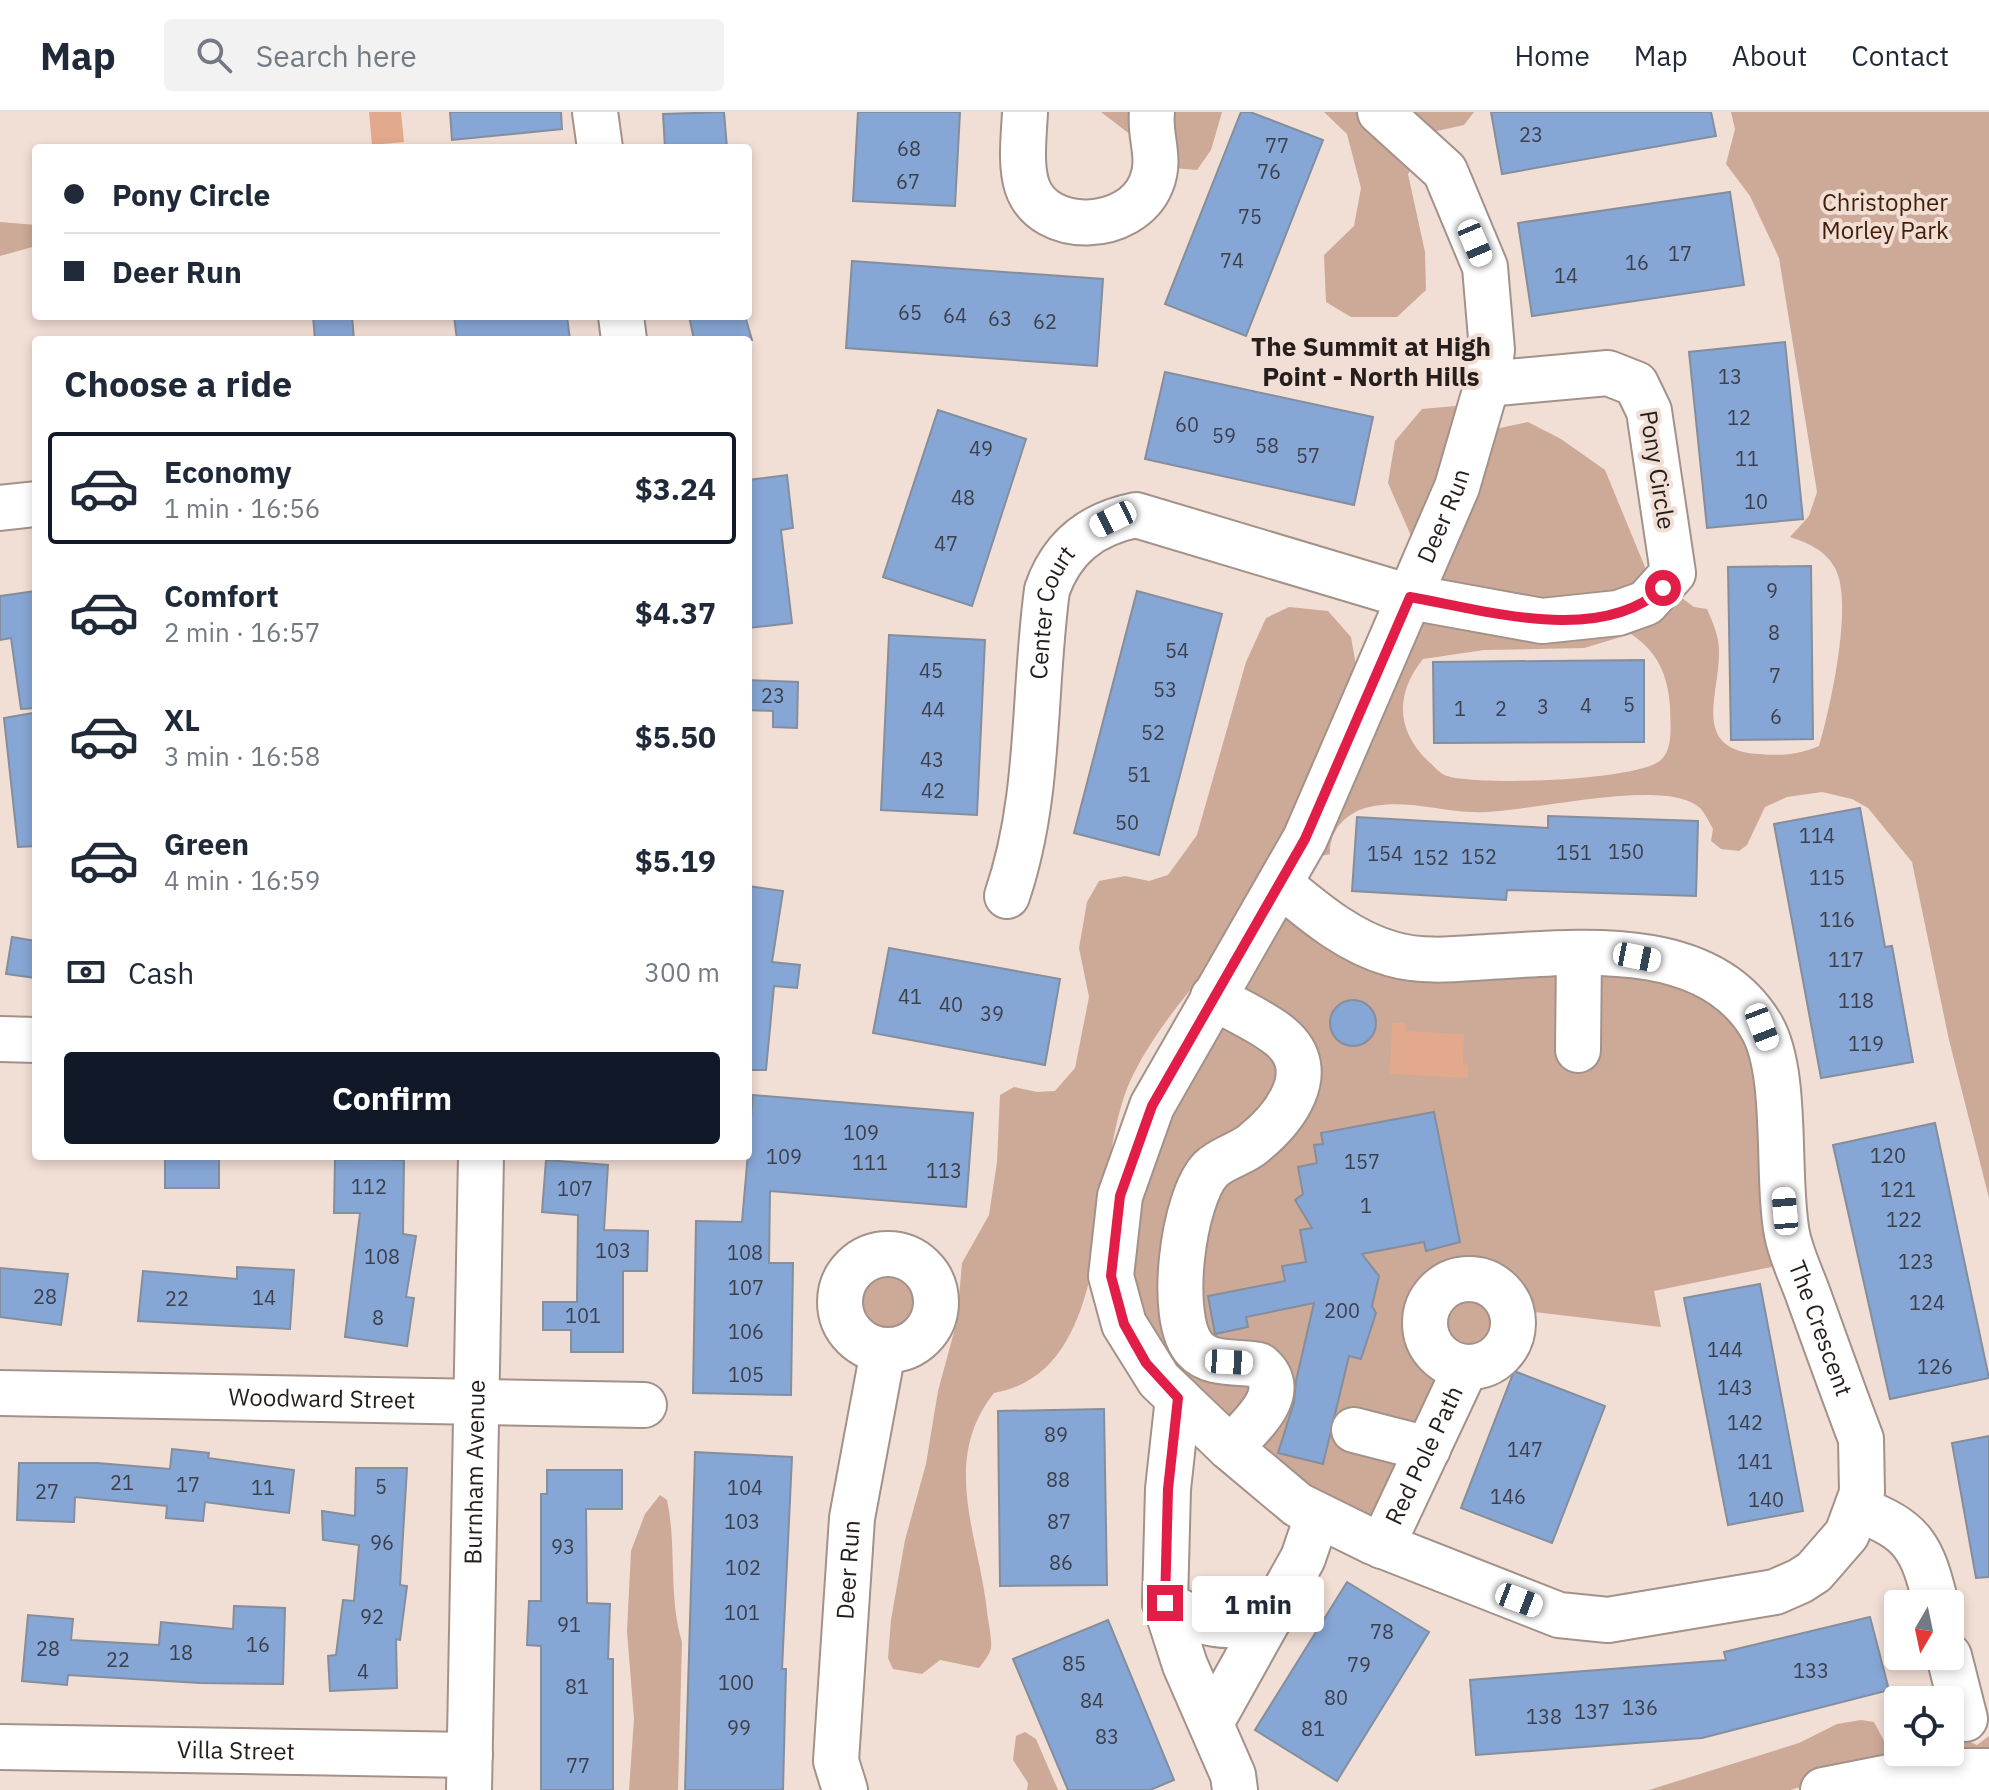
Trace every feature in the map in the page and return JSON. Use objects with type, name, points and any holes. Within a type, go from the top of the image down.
[{"type":"street","points":[[595,112],[599,144]]},
{"type":"street","points":[[1025,112],[1023,150],[1027,186],[1051,213],[1076,223],[1102,223],[1132,209],[1151,186],[1157,166],[1152,112]]},
{"type":"street","name":"Deer Run","points":[[1317,1517],[1230,1448],[1146,1363],[1124,1324],[1111,1276],[1120,1196],[1148,1117],[1213,997],[1305,839],[1457,487],[1487,384],[1492,350],[1485,267],[1445,171],[1394,117]]},
{"type":"street","name":"Pony Circle","points":[[1410,597],[1542,621],[1570,619],[1618,613],[1646,603],[1673,573],[1649,411],[1636,384],[1608,373],[1487,384]]},
{"type":"street","points":[[0,508],[32,504]]},
{"type":"street","name":"Center Court","points":[[1007,896],[1022,851],[1033,772],[1047,590],[1063,556],[1090,531],[1113,519],[1136,515],[1410,597]]},
{"type":"street","name":"The Crescent","points":[[1280,884],[1362,944],[1395,955],[1425,960],[1579,954],[1637,957],[1684,966],[1706,974],[1729,988],[1762,1027],[1775,1060],[1787,1236],[1861,1439],[1862,1493],[1857,1509],[1836,1550],[1814,1572],[1775,1592],[1608,1620],[1559,1615],[1382,1546],[1317,1517]]},
{"type":"street","points":[[1578,1050],[1579,954]]},
{"type":"street","points":[[1213,997],[1283,1039],[1292,1049],[1298,1076],[1296,1091],[1281,1118],[1250,1147],[1212,1168],[1196,1190],[1184,1256],[1180,1318],[1188,1340],[1196,1350],[1212,1360],[1259,1365],[1271,1381],[1272,1392],[1266,1409],[1230,1448]]},
{"type":"street","points":[[0,1039],[32,1040]]},
{"type":"street","name":"Burnham Avenue","points":[[470,1773],[481,1160]]},
{"type":"street","name":"Deer Run","points":[[845,1790],[836,1761],[852,1518],[883,1351]]},
{"type":"street","name":"Red Pole Path","points":[[1382,1546],[1466,1367]]},
{"type":"street","name":"Woodward Street","points":[[0,1393],[644,1405]]},
{"type":"street","points":[[1178,1398],[1168,1489],[1165,1603],[1185,1665],[1233,1775],[1235,1790]]},
{"type":"street","points":[[1354,1430],[1428,1449]]},
{"type":"street","points":[[1857,1509],[1891,1521],[1917,1545],[1925,1560],[1932,1590]]},
{"type":"street","points":[[1211,1723],[1303,1558],[1317,1517]]},
{"type":"street","points":[[1165,1603],[1208,1625],[1242,1626],[1270,1618]]},
{"type":"street","points":[[1953,1670],[1965,1719]]},
{"type":"street","name":"Villa Street","points":[[0,1747],[470,1773]]},
{"type":"street","points":[[1823,1790],[1919,1771],[1989,1771]]},
{"type":"green space","points":[[1101,112],[1222,112],[1211,150],[1197,170],[1174,168]]},
{"type":"green space","points":[[1324,112],[1474,112],[1464,125],[1432,132],[1408,174],[1425,252],[1426,290],[1397,317],[1351,317],[1326,302],[1324,255],[1354,226],[1361,188],[1347,134]]},
{"type":"green space","name":"Christopher Morley Park","points":[[1731,112],[1989,112],[1989,1198],[1949,1040],[1912,862],[1868,808],[1852,799],[1822,792],[1787,797],[1765,807],[1747,845],[1739,851],[1721,849],[1711,841],[1713,829],[1700,808],[1682,799],[1656,795],[1472,812],[1399,804],[1365,808],[1349,816],[1337,828],[1330,854],[1306,860],[1284,881],[1187,995],[1145,1053],[1119,1112],[1094,1259],[1082,1306],[1063,1346],[1035,1376],[994,1393],[978,1419],[969,1445],[967,1499],[990,1634],[988,1656],[979,1668],[940,1660],[922,1674],[893,1669],[888,1658],[891,1620],[905,1540],[926,1464],[938,1391],[957,1321],[962,1263],[989,1215],[997,1162],[1000,1095],[1014,1087],[1037,1092],[1055,1091],[1075,1068],[1089,997],[1079,948],[1087,902],[1099,881],[1125,876],[1149,881],[1168,875],[1197,835],[1246,662],[1266,618],[1289,607],[1328,611],[1351,637],[1357,671],[1429,577],[1388,483],[1395,441],[1422,409],[1455,406],[1490,430],[1528,422],[1561,439],[1605,470],[1647,572],[1694,607],[1707,609],[1719,645],[1713,717],[1716,731],[1723,742],[1737,750],[1767,755],[1796,753],[1819,746],[1838,656],[1842,605],[1840,584],[1835,568],[1826,556],[1790,537],[1809,516],[1817,492],[1779,258],[1750,196],[1726,164],[1735,129]],"holes":[[[1631,634],[1660,665],[1670,706],[1666,754],[1648,766],[1559,780],[1464,779],[1439,772],[1410,737],[1403,712],[1404,698],[1407,685],[1423,659],[1484,650],[1584,648]]]},
{"type":"green space","points":[[0,222],[32,225],[32,247],[0,256]]},
{"type":"green space","points":[[1280,884],[1362,944],[1569,953],[1746,1004],[1796,1262],[1654,1291],[1661,1327],[1510,1309],[1511,1327],[1507,1343],[1481,1365],[1382,1546],[1146,1363],[1120,1196]]},
{"type":"green space","points":[[888,1254],[906,1257],[922,1268],[933,1284],[936,1302],[933,1320],[922,1336],[906,1347],[888,1350],[870,1347],[854,1336],[843,1320],[840,1302],[843,1284],[854,1268],[870,1257]]},
{"type":"green space","points":[[660,1495],[667,1500],[670,1517],[675,1607],[682,1642],[678,1790],[629,1790],[634,1719],[627,1631],[631,1551],[645,1514]]},
{"type":"green space","points":[[1861,1720],[1874,1722],[1884,1741],[1884,1766],[1964,1766],[1964,1739],[1977,1745],[1989,1736],[1989,1767],[1829,1779],[1790,1790],[1649,1790],[1799,1743],[1837,1724]]},
{"type":"green space","points":[[1025,1732],[1036,1739],[1058,1790],[1027,1790],[1028,1783],[1013,1760],[1016,1736]]},
{"type":"shaded area","points":[[369,112],[401,112],[404,142],[372,144]]},
{"type":"shaded area","points":[[1392,1023],[1405,1023],[1405,1031],[1464,1034],[1463,1064],[1468,1065],[1468,1078],[1390,1074]]},
{"type":"building","points":[[450,112],[561,112],[562,129],[452,140]]},
{"type":"building","points":[[724,112],[727,144],[665,144],[663,114]]},
{"type":"building","points":[[858,112],[960,112],[955,206],[853,201]]},
{"type":"building","points":[[1241,112],[1250,112],[1323,140],[1246,336],[1165,304]]},
{"type":"building","points":[[1491,112],[1711,112],[1716,136],[1502,174]]},
{"type":"building","points":[[1730,192],[1744,285],[1532,316],[1518,223]]},
{"type":"building","points":[[852,261],[1103,279],[1097,366],[846,348]]},
{"type":"building","points":[[313,320],[352,320],[354,336],[315,336]]},
{"type":"building","points":[[454,320],[568,320],[570,336],[456,336]]},
{"type":"building","points":[[690,320],[746,320],[751,336],[693,336]]},
{"type":"building","points":[[1785,342],[1803,519],[1707,528],[1689,352]]},
{"type":"building","points":[[1165,372],[1373,417],[1354,505],[1145,459]]},
{"type":"building","points":[[938,410],[1026,439],[972,606],[883,577]]},
{"type":"building","points":[[787,475],[793,528],[781,530],[792,623],[752,628],[752,479]]},
{"type":"building","points":[[1811,566],[1813,739],[1731,740],[1728,567]]},
{"type":"building","points":[[1137,591],[1222,614],[1159,855],[1074,833]]},
{"type":"building","points":[[32,592],[32,708],[21,709],[11,638],[0,640],[0,596]]},
{"type":"building","points":[[889,635],[985,640],[977,815],[881,810]]},
{"type":"building","points":[[1644,660],[1644,742],[1434,743],[1433,662]]},
{"type":"building","points":[[752,680],[798,682],[797,728],[773,727],[773,711],[752,710]]},
{"type":"building","points":[[32,713],[32,846],[18,847],[4,718]]},
{"type":"building","points":[[1860,808],[1885,947],[1892,946],[1913,1062],[1821,1078],[1774,824]]},
{"type":"building","points":[[1548,816],[1698,821],[1696,896],[1507,890],[1506,900],[1352,891],[1357,817],[1548,828]]},
{"type":"building","points":[[752,887],[783,891],[772,962],[800,965],[797,988],[774,986],[766,1070],[752,1070]]},
{"type":"building","points":[[12,937],[32,940],[32,977],[6,974]]},
{"type":"building","points":[[889,948],[1060,979],[1045,1065],[873,1033]]},
{"type":"building","points":[[1353,1000],[1369,1007],[1376,1023],[1369,1039],[1353,1046],[1337,1039],[1330,1023],[1337,1007]]},
{"type":"building","points":[[753,1095],[973,1113],[966,1207],[770,1191],[769,1263],[793,1263],[791,1395],[693,1393],[696,1221],[742,1222],[747,1160],[752,1160]]},
{"type":"building","points":[[1434,1112],[1460,1242],[1426,1251],[1424,1242],[1362,1254],[1379,1276],[1372,1306],[1376,1313],[1361,1359],[1349,1356],[1323,1464],[1278,1453],[1294,1402],[1314,1303],[1246,1317],[1248,1327],[1215,1334],[1208,1296],[1285,1281],[1282,1266],[1306,1262],[1300,1230],[1312,1228],[1295,1200],[1303,1194],[1298,1167],[1317,1163],[1314,1145],[1323,1144],[1321,1133]]},
{"type":"building","points":[[1935,1123],[1989,1378],[1890,1399],[1833,1145]]},
{"type":"building","points":[[165,1160],[219,1160],[219,1188],[165,1188]]},
{"type":"building","points":[[335,1160],[404,1160],[403,1234],[416,1236],[406,1297],[414,1298],[407,1346],[345,1337],[360,1213],[334,1213]]},
{"type":"building","points":[[546,1160],[608,1165],[604,1230],[648,1231],[647,1271],[623,1271],[623,1352],[571,1352],[571,1330],[543,1330],[543,1302],[577,1302],[578,1215],[542,1212]]},
{"type":"building","points":[[237,1267],[294,1270],[290,1329],[138,1321],[143,1271],[237,1279]]},
{"type":"building","points":[[0,1268],[68,1274],[61,1325],[0,1317]]},
{"type":"building","points":[[1760,1284],[1803,1511],[1728,1525],[1684,1298]]},
{"type":"building","points":[[1514,1371],[1605,1406],[1552,1543],[1461,1508]]},
{"type":"building","points":[[1104,1409],[1107,1585],[1000,1586],[998,1411]]},
{"type":"building","points":[[1989,1436],[1989,1577],[1976,1578],[1952,1443]]},
{"type":"building","points":[[172,1449],[209,1453],[208,1458],[294,1470],[289,1513],[205,1502],[203,1521],[166,1518],[167,1506],[75,1497],[74,1522],[17,1520],[19,1463],[97,1463],[170,1469]]},
{"type":"building","points":[[695,1452],[792,1457],[782,1669],[786,1669],[783,1790],[685,1790]]},
{"type":"building","points":[[356,1468],[407,1468],[400,1585],[407,1586],[400,1640],[396,1639],[397,1688],[330,1691],[328,1656],[336,1655],[343,1600],[354,1601],[359,1545],[323,1540],[322,1511],[355,1516]]},
{"type":"building","points":[[547,1470],[622,1470],[622,1509],[586,1509],[587,1603],[610,1604],[608,1659],[613,1659],[613,1790],[541,1790],[541,1646],[527,1645],[529,1601],[541,1601],[541,1494],[547,1494]]},
{"type":"building","points":[[1347,1582],[1429,1632],[1337,1781],[1255,1730]]},
{"type":"building","points":[[234,1606],[285,1608],[283,1684],[200,1683],[68,1675],[67,1685],[22,1681],[28,1615],[73,1619],[71,1640],[159,1645],[161,1622],[233,1629]]},
{"type":"building","points":[[1870,1617],[1888,1686],[1884,1686],[1884,1691],[1702,1738],[1476,1755],[1470,1680],[1726,1660],[1724,1652]]},
{"type":"building","points":[[1108,1620],[1174,1780],[1150,1790],[1068,1790],[1013,1659]]},
{"type":"district","name":"The Summit at High Point - North Hills","points":[[1371,362]]},
{"type":"route","points":[[1165,1603],[1168,1489],[1178,1398],[1146,1363],[1124,1324],[1111,1276],[1120,1196],[1152,1106],[1305,839],[1410,597],[1542,621],[1618,613],[1646,603],[1663,588]]}]
